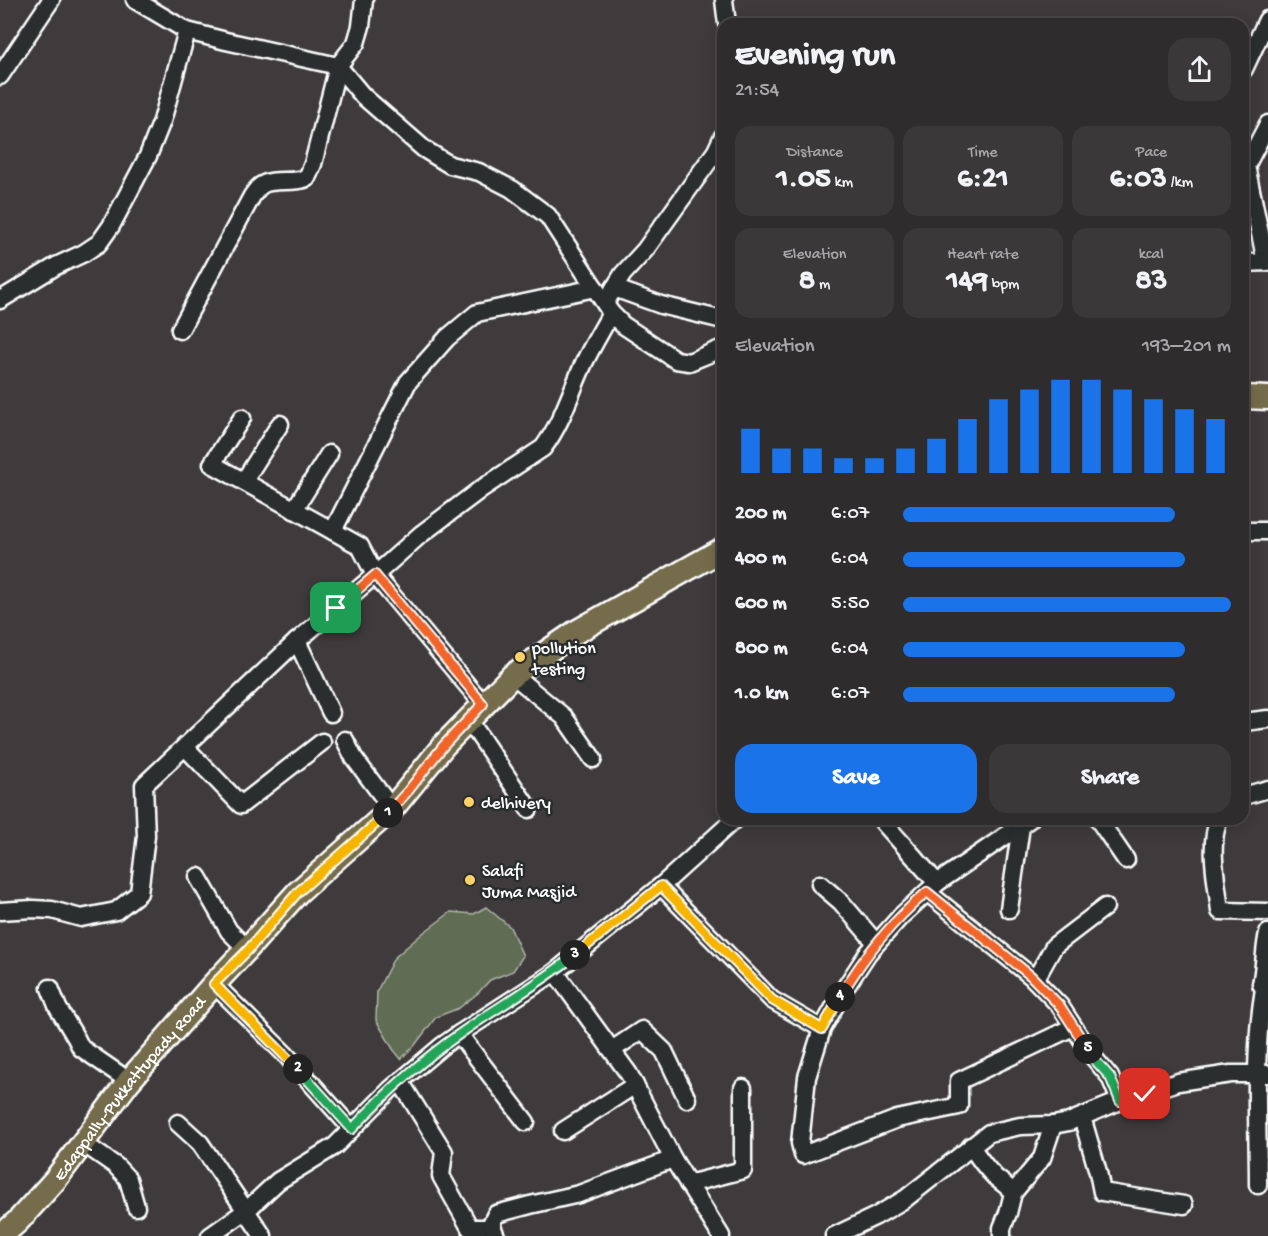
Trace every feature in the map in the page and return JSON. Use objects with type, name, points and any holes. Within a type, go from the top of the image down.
[{"type":"main road","points":[[1249,396],[1268,398]]},
{"type":"main road","name":"Edappally-Pukkattupady Road","points":[[1,1236],[18,1221],[55,1180],[129,1081],[214,984],[248,950],[298,892],[392,809],[444,745],[513,675],[576,632],[717,552]]},
{"type":"street","points":[[0,76],[51,0]]},
{"type":"street","points":[[135,0],[187,31],[338,66],[363,96],[424,148],[450,165],[479,172],[513,189],[548,216],[595,288],[610,301],[623,326],[676,360],[689,362],[717,350]]},
{"type":"street","points":[[180,330],[256,190],[268,182],[299,181],[307,178],[313,164],[338,66],[356,43],[361,26],[364,0]]},
{"type":"street","points":[[724,0],[726,18]]},
{"type":"street","points":[[1249,59],[1268,20]]},
{"type":"street","points":[[0,300],[99,243],[111,226],[148,156],[162,121],[187,31]]},
{"type":"street","points":[[1249,160],[1268,124]]},
{"type":"street","points":[[0,911],[52,910],[81,918],[116,911],[139,893],[146,836],[144,785],[297,641],[420,535],[543,448],[550,439],[623,274],[645,250],[717,149]]},
{"type":"street","points":[[1249,180],[1267,262],[1249,263]]},
{"type":"street","points":[[333,531],[408,382],[447,338],[477,312],[595,288]]},
{"type":"street","points":[[610,301],[661,306],[717,319]]},
{"type":"street","points":[[242,418],[212,464],[360,546],[375,575],[476,712],[529,809]]},
{"type":"street","points":[[244,482],[280,424]]},
{"type":"street","points":[[294,510],[329,454]]},
{"type":"street","points":[[1249,531],[1268,531]]},
{"type":"street","points":[[297,641],[331,713]]},
{"type":"street","points":[[513,675],[564,717],[593,759]]},
{"type":"street","points":[[1249,721],[1268,719]]},
{"type":"street","points":[[345,740],[354,758],[392,809]]},
{"type":"street","points":[[185,747],[241,805],[322,742]]},
{"type":"street","points":[[1249,795],[1268,789]]},
{"type":"street","points":[[210,1236],[247,1210],[278,1181],[335,1146],[384,1095],[459,1034],[555,972],[661,886],[728,825]]},
{"type":"street","points":[[885,825],[932,888],[1035,980],[1060,1006],[1094,1059],[1110,1077],[1120,1101]]},
{"type":"street","points":[[1023,825],[932,888],[901,916],[868,953],[822,1029],[807,1077],[800,1143],[802,1155],[897,1119],[959,1107],[959,1081],[1073,1027]]},
{"type":"street","points":[[1009,909],[1026,825]]},
{"type":"street","points":[[1102,825],[1126,860]]},
{"type":"street","points":[[1216,825],[1214,857],[1220,911],[1268,912]]},
{"type":"street","points":[[198,877],[229,931],[248,950]]},
{"type":"street","points":[[820,884],[841,902],[876,943]]},
{"type":"street","points":[[661,886],[772,1000],[822,1029]]},
{"type":"street","points":[[1035,980],[1054,946],[1105,907]]},
{"type":"street","points":[[1258,1185],[1263,1168],[1260,1016],[1266,989],[1261,984],[1268,933]]},
{"type":"street","points":[[555,972],[629,1074],[673,1160],[721,1236]]},
{"type":"street","points":[[214,984],[286,1055],[352,1129]]},
{"type":"street","points":[[50,988],[58,1008],[81,1048],[129,1081]]},
{"type":"street","points":[[612,1050],[642,1030],[664,1051],[687,1099]]},
{"type":"street","points":[[459,1034],[526,1122]]},
{"type":"street","points":[[834,1236],[905,1199],[989,1133],[1020,1126],[1069,1122],[1120,1101],[1178,1082],[1231,1074],[1262,1074]]},
{"type":"street","points":[[400,1081],[444,1152],[441,1176],[470,1228],[494,1232]]},
{"type":"street","points":[[563,1131],[635,1085]]},
{"type":"street","points":[[688,1184],[743,1170],[743,1088]]},
{"type":"street","points":[[1082,1117],[1102,1192],[1184,1205]]},
{"type":"street","points":[[178,1123],[200,1143],[263,1236]]},
{"type":"street","points":[[1002,1236],[1002,1228],[1013,1193],[1042,1158],[1053,1125]]},
{"type":"street","points":[[83,1143],[116,1166],[128,1179],[136,1207]]},
{"type":"street","points":[[971,1146],[979,1159],[1013,1193]]},
{"type":"street","points":[[494,1232],[491,1224],[496,1214],[579,1194],[673,1160]]},
{"type":"green space","points":[[486,907],[510,927],[523,956],[513,971],[490,980],[459,1008],[436,1017],[401,1059],[376,1020],[377,991],[394,958],[451,912],[474,914]]},
{"type":"place","name":"pollution testing","points":[[520,657]]},
{"type":"place","name":"delhivery","points":[[469,802]]},
{"type":"place","name":"Salafi Juma Masjid","points":[[470,880]]},
{"type":"route","points":[[336,608],[375,575],[483,704],[444,745],[392,809],[298,892],[248,950],[214,984],[286,1055],[352,1129],[391,1089],[442,1046],[555,972],[661,886],[772,1000],[822,1029],[868,953],[901,916],[927,892],[1031,976],[1060,1006],[1094,1059],[1110,1077],[1120,1101],[1145,1094]]}]
